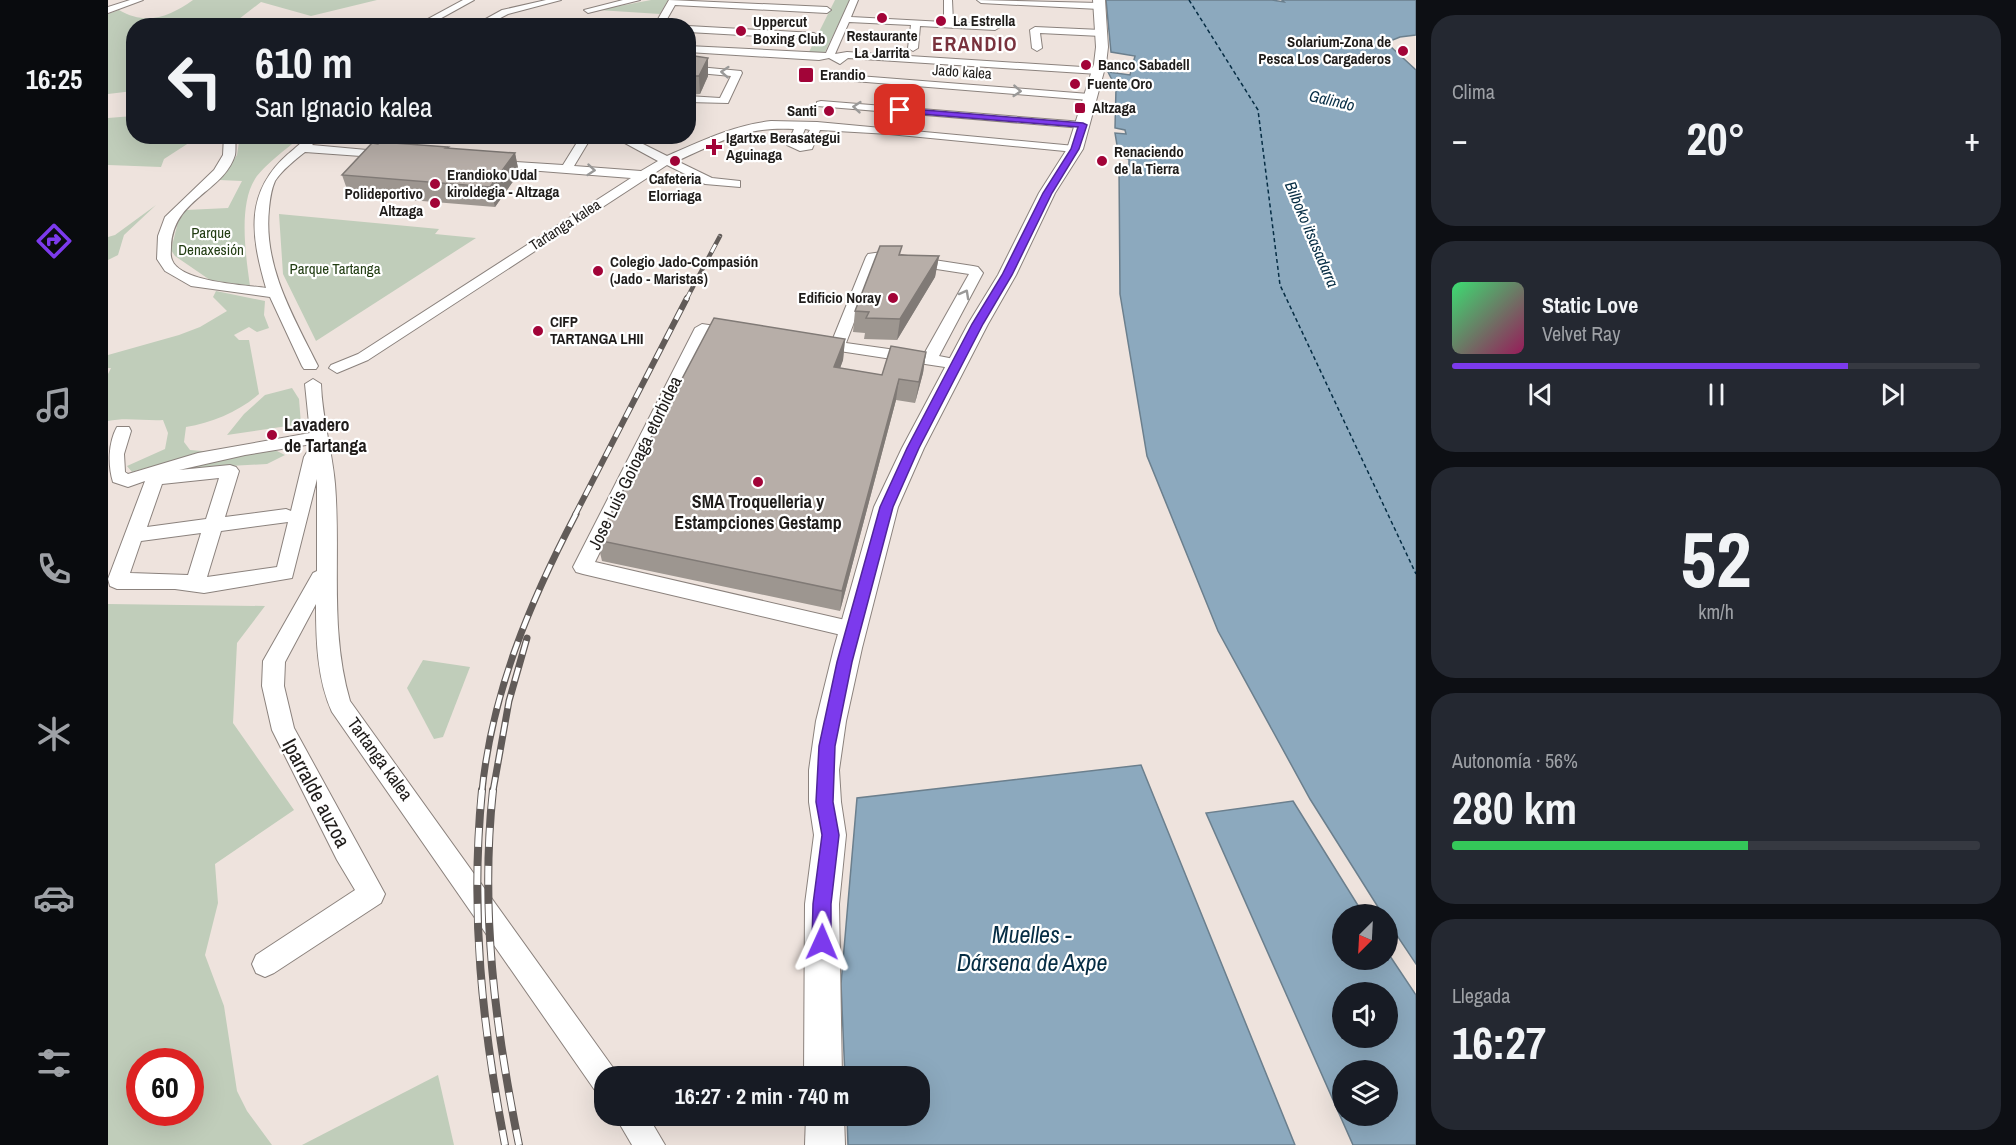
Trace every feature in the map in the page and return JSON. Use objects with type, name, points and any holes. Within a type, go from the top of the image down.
[{"type":"main road","points":[[824,1066],[822,904],[830,835],[825,802],[824,770],[831,721],[854,630],[886,507],[913,448],[989,302],[1007,275],[1047,193],[1079,137],[1095,71],[1101,57],[1099,3]]},
{"type":"main road","points":[[825,1126],[825,1145]]},
{"type":"street","points":[[108,10],[139,0]]},
{"type":"street","points":[[435,18],[470,0]]},
{"type":"street","points":[[493,18],[505,12],[557,0]]},
{"type":"street","points":[[580,18],[584,8],[636,0]]},
{"type":"street","points":[[834,57],[854,0]]},
{"type":"street","points":[[948,0],[949,25]]},
{"type":"street","points":[[981,0],[1024,7],[1099,3]]},
{"type":"street","points":[[663,18],[673,1],[827,10]]},
{"type":"street","points":[[992,1],[993,15]]},
{"type":"street","points":[[666,14],[678,14]]},
{"type":"street","points":[[846,19],[995,27]]},
{"type":"street","points":[[913,48],[916,23]]},
{"type":"street","points":[[696,29],[814,36]]},
{"type":"street","points":[[1037,48],[1035,30],[1101,33]]},
{"type":"street","points":[[696,49],[819,57],[858,56],[1095,71]]},
{"type":"street","points":[[809,125],[816,117],[841,60],[834,57]]},
{"type":"street","points":[[696,70],[737,73],[724,101],[696,99]]},
{"type":"street","name":"Jado kalea","points":[[833,78],[1089,97]]},
{"type":"street","points":[[821,104],[1079,137]]},
{"type":"street","name":"Tartanga kalea","points":[[594,1066],[340,705],[331,679],[328,651],[326,483],[312,399],[311,375],[331,379],[337,372],[337,368],[363,357],[643,175],[666,161],[740,129],[771,124],[1079,137]]},
{"type":"street","points":[[230,144],[229,155],[218,172],[171,217],[165,236],[164,259],[170,267],[196,282],[274,293]]},
{"type":"street","points":[[306,144],[270,180],[266,193],[262,236],[264,257],[274,293],[311,375]]},
{"type":"street","points":[[567,168],[581,144]]},
{"type":"street","points":[[633,144],[710,180],[736,184]]},
{"type":"street","points":[[302,148],[400,156]]},
{"type":"street","points":[[474,162],[643,175]]},
{"type":"street","points":[[837,347],[871,259],[877,255],[974,270],[976,273],[933,353]]},
{"type":"street","name":"Jose Luis Goioaga etorbidea","points":[[756,336],[702,328],[583,567],[854,630]]},
{"type":"street","points":[[802,342],[837,347],[933,353],[958,364]]},
{"type":"street","points":[[123,431],[114,470],[118,478],[128,481],[167,466],[203,456],[319,442],[313,457],[285,573],[204,585],[195,584],[175,580],[117,581],[155,479],[230,471],[195,584]]},
{"type":"street","points":[[134,535],[286,516]]},
{"type":"street","name":"Iparralde auzoa","points":[[265,964],[372,894],[346,851],[283,730],[273,686],[274,661],[320,578],[327,575]]},
{"type":"street","points":[[637,1126],[650,1145]]},
{"type":"green space","points":[[193,0],[377,0],[311,16],[261,2],[240,18],[148,18],[175,11]]},
{"type":"green space","points":[[651,0],[668,0],[660,14],[598,10]]},
{"type":"green space","points":[[835,0],[850,0],[824,54],[808,54]]},
{"type":"green space","points":[[119,10],[139,18],[126,18],[126,92],[108,94],[108,14]]},
{"type":"green space","points":[[126,117],[126,144],[187,144],[164,159],[161,167],[108,165],[108,118]]},
{"type":"green space","name":"Parque Denaxesión","points":[[239,144],[292,144],[255,179],[246,203],[245,232],[250,286],[210,280],[175,256],[171,250],[178,222],[186,210],[228,208],[242,181],[219,180],[237,155]]},
{"type":"green space","points":[[156,205],[124,235],[118,255],[108,260],[108,237],[115,235]]},
{"type":"green space","name":"Parque Tartanga","points":[[279,214],[439,229],[435,234],[476,238],[316,341],[283,274]]},
{"type":"green space","points":[[216,291],[265,301],[264,315],[269,328],[257,332],[249,327],[234,335],[239,340],[249,340],[259,394],[243,406],[225,415],[206,423],[186,427],[184,442],[190,450],[238,454],[275,450],[285,455],[267,464],[177,469],[149,467],[132,472],[127,466],[165,449],[168,433],[163,420],[108,421],[108,374],[111,368],[108,368],[108,355],[179,335],[200,327],[227,311],[213,297]]},
{"type":"green space","points":[[292,388],[299,399],[301,424],[227,435],[244,414],[265,395]]},
{"type":"green space","points":[[108,604],[265,606],[237,643],[233,723],[294,810],[215,864],[218,903],[205,955],[224,1006],[237,1091],[247,1111],[272,1145],[108,1145]]},
{"type":"green space","points":[[423,660],[470,667],[443,737],[434,739],[407,688]]},
{"type":"green space","points":[[438,1075],[454,1145],[302,1145]]},
{"type":"water","points":[[1106,0],[1272,0],[1284,2],[1282,0],[1416,0],[1416,35],[1390,41],[1390,46],[1416,70],[1416,964],[1398,937],[1398,904],[1376,904],[1310,799],[1218,631],[1147,456],[1120,294],[1119,166],[1129,167],[1129,159],[1119,157],[1115,133],[1126,134],[1125,130],[1115,128],[1116,88],[1108,72],[1130,75],[1135,56],[1111,52]]},
{"type":"water","name":"Muelles - Dársena de Axpe","points":[[1141,765],[1295,1145],[848,1145],[847,1126],[930,1126],[930,1066],[845,1066],[841,984],[857,798]]},
{"type":"water","points":[[1293,801],[1357,904],[1332,904],[1332,970],[1398,970],[1398,968],[1416,995],[1416,1145],[1353,1145],[1345,1126],[1398,1126],[1398,1060],[1332,1060],[1332,1098],[1206,813]]},
{"type":"building","points":[[696,56],[708,58],[699,76],[696,76]]},
{"type":"building","points":[[371,144],[407,144],[515,153],[490,187],[342,175]]},
{"type":"building","name":"Edificio Noray","points":[[880,246],[902,246],[899,255],[939,256],[900,319],[866,318],[869,312],[855,311]]},
{"type":"building","name":"SMA Troquelleria y Estampciones Gestamp","points":[[714,318],[845,339],[834,367],[882,375],[891,346],[926,352],[919,382],[899,379],[842,591],[597,540]]},
{"type":"ferry route","points":[[1189,0],[1258,110],[1280,285],[1416,574]]},
{"type":"railway","points":[[686,300],[720,236]]},
{"type":"railway","points":[[575,515],[687,298]]},
{"type":"railway","points":[[482,791],[494,718],[504,683],[543,580],[576,514]]},
{"type":"railway","points":[[493,791],[509,701],[527,638]]},
{"type":"railway","points":[[482,790],[477,880],[480,968],[490,1056],[505,1145]]},
{"type":"railway","points":[[493,790],[488,880],[492,968],[503,1057],[519,1145]]},
{"type":"place","name":"Restaurante La Jarrita","points":[[882,18]]},
{"type":"place","name":"La Estrella","points":[[941,21]]},
{"type":"place","name":"Uppercut Boxing Club","points":[[741,31]]},
{"type":"place","name":"Solarium-Zona de Pesca Los Cargaderos","points":[[1403,51]]},
{"type":"place","name":"Banco Sabadell","points":[[1086,65]]},
{"type":"place","name":"Erandio","points":[[806,75]]},
{"type":"place","name":"Fuente Oro","points":[[1075,84]]},
{"type":"place","name":"Altzaga","points":[[1080,108]]},
{"type":"place","name":"Santi","points":[[829,111]]},
{"type":"place","name":"Igartxe Berasategui Aguinaga","points":[[714,147]]},
{"type":"place","name":"Cafeteria Elorriaga","points":[[675,161]]},
{"type":"place","name":"Renaciendo de la Tierra","points":[[1102,161]]},
{"type":"place","name":"Erandioko Udal kiroldegia - Altzaga","points":[[435,184]]},
{"type":"place","name":"Polideportivo Altzaga","points":[[435,203]]},
{"type":"place","name":"Colegio Jado-Compasión (Jado - Maristas)","points":[[598,271]]},
{"type":"place","name":"Edificio Noray","points":[[893,298]]},
{"type":"place","name":"CIFP TARTANGA LHII","points":[[538,331]]},
{"type":"place","name":"Lavadero de Tartanga","points":[[272,435]]},
{"type":"place","name":"SMA Troquelleria y Estampciones Gestamp","points":[[758,482]]},
{"type":"district","name":"ERANDIO","points":[[975,44]]},
{"type":"route","points":[[822,942],[822,904],[830,835],[825,802],[824,770],[827,746],[848,648],[886,507],[913,448],[989,302],[1007,275],[1047,193],[1075,149],[1083,125],[900,110]]},
{"type":"water label","name":"Galindo","points":[[1332,100]]},
{"type":"water label","name":"Bilboko itsasadarra","points":[[1312,234]]}]
